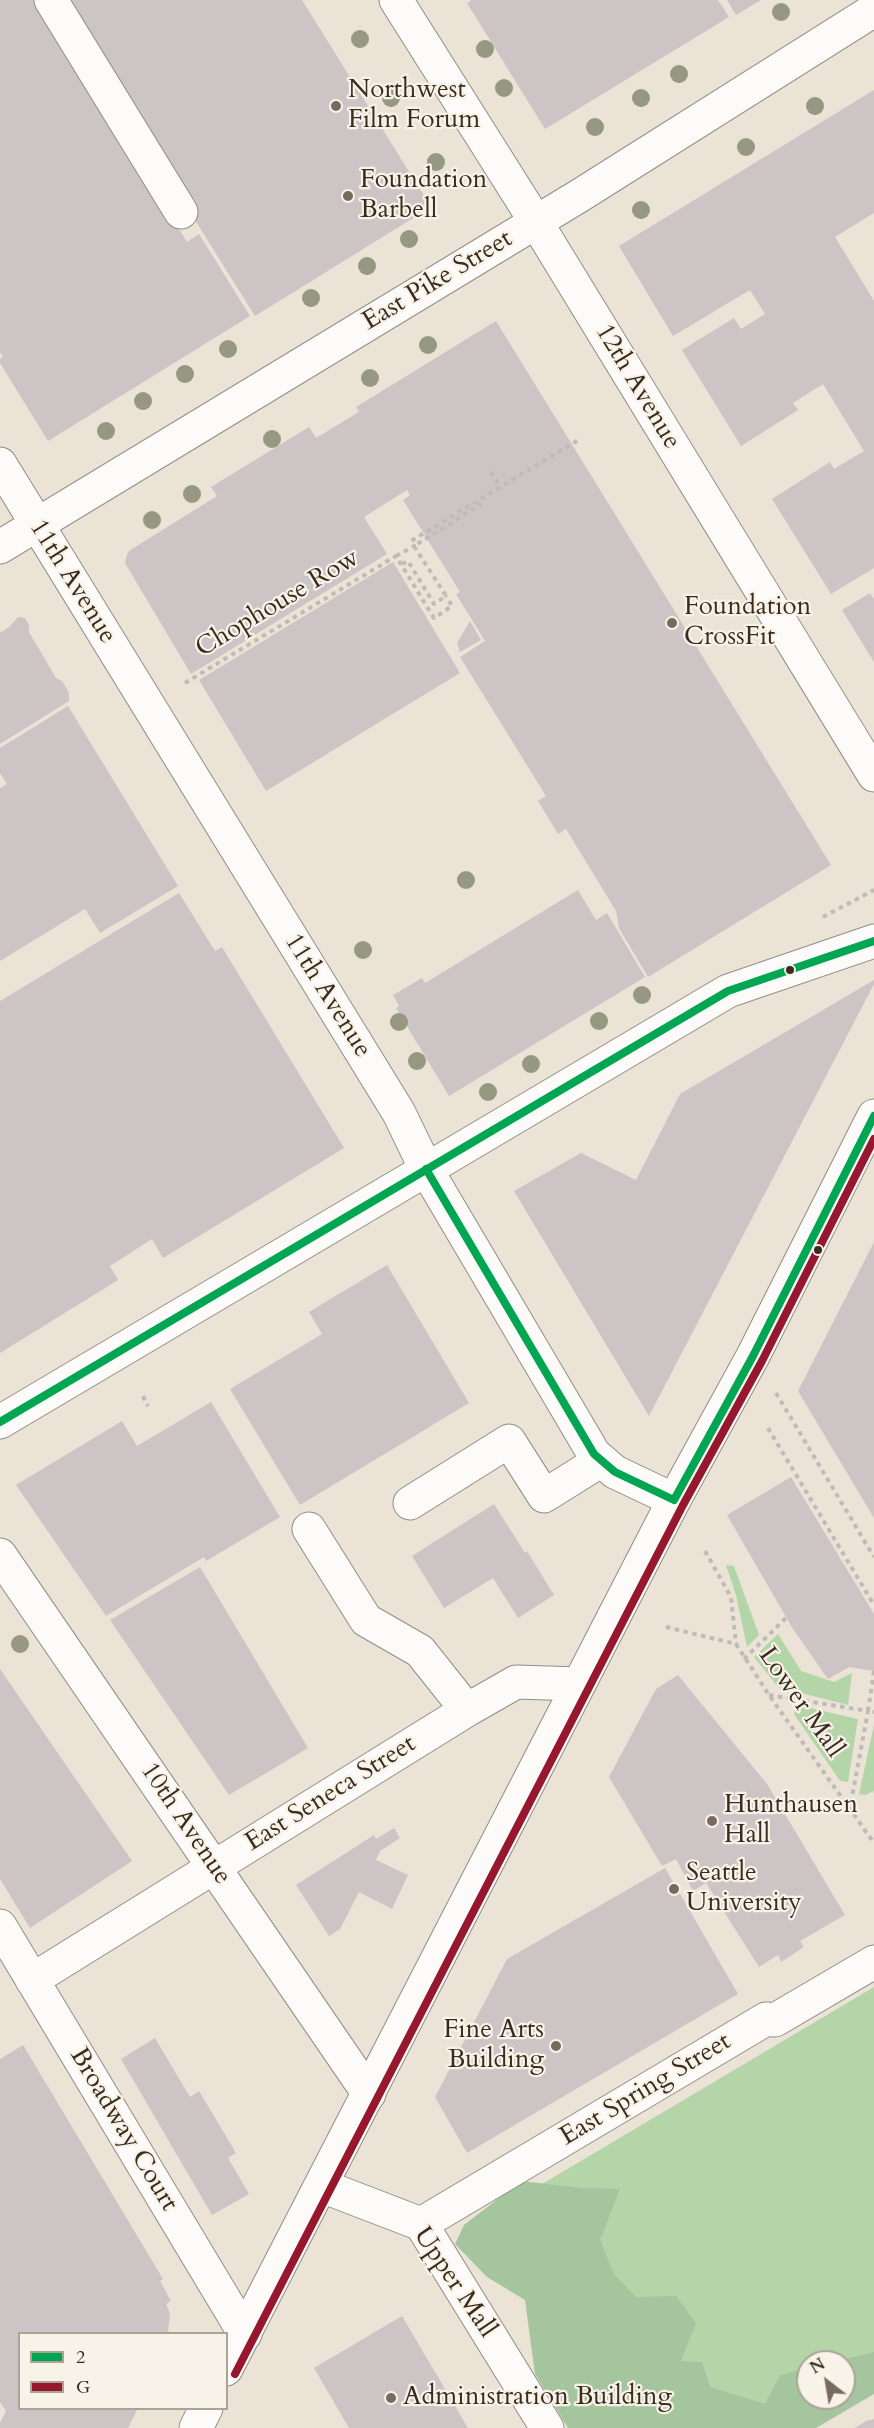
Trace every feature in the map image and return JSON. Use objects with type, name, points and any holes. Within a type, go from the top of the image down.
[{"type":"street","points":[[51,0],[181,212]]},
{"type":"street","name":"12th Avenue","points":[[396,0],[536,222],[874,775]]},
{"type":"street","name":"East Pike Street","points":[[0,547],[536,222],[874,10]]},
{"type":"street","name":"11th Avenue","points":[[0,464],[399,1113],[426,1169],[600,1461],[615,1472],[674,1500]]},
{"type":"street","points":[[0,1422],[728,991],[874,941]]},
{"type":"street","points":[[228,2365],[674,1500],[753,1356],[874,1116]]},
{"type":"street","points":[[410,1503],[509,1441],[544,1496],[600,1461]]},
{"type":"street","points":[[309,1529],[366,1620],[420,1651],[467,1710]]},
{"type":"street","name":"10th Avenue","points":[[0,1555],[369,2094]]},
{"type":"street","name":"East Seneca Street","points":[[32,1980],[467,1710],[516,1682],[579,1684]]},
{"type":"street","name":"Broadway Court","points":[[0,1926],[245,2334]]},
{"type":"street","name":"East Spring Street","points":[[421,2224],[766,2019],[775,2020],[874,1962]]},
{"type":"street","name":"Upper Mall","points":[[322,2186],[421,2224],[547,2428]]},
{"type":"street","points":[[196,2428],[205,2410]]},
{"type":"path","points":[[492,472],[500,486],[580,439]]},
{"type":"path","name":"Chophouse Row","points":[[185,683],[480,505],[476,500],[500,486]]},
{"type":"path","points":[[396,556],[434,618],[452,606],[414,546]]},
{"type":"path","points":[[402,564],[408,561],[434,604],[446,596]]},
{"type":"path","points":[[143,1396],[148,1406]]},
{"type":"path","points":[[782,1403],[874,1557]]},
{"type":"path","points":[[768,1428],[874,1605]]},
{"type":"path","points":[[705,1551],[731,1597],[736,1644]]},
{"type":"path","points":[[744,1659],[786,1618]]},
{"type":"path","name":"Lower Mall","points":[[666,1627],[736,1644],[744,1659],[874,1843]]},
{"type":"path","points":[[850,1809],[874,1671]]},
{"type":"path","points":[[769,1695],[874,1712]]},
{"type":"green space","points":[[726,1565],[734,1566],[759,1635],[747,1647],[736,1595]]},
{"type":"green space","points":[[778,1634],[801,1671],[834,1682],[852,1673],[848,1705],[778,1687],[754,1657]]},
{"type":"green space","points":[[797,1705],[858,1719],[848,1782],[840,1781],[794,1714]]},
{"type":"green space","points":[[874,1725],[874,1793],[873,1791],[866,1795],[859,1794]]},
{"type":"green space","points":[[874,1987],[874,2386],[856,2397],[856,2350],[796,2350],[796,2410],[833,2410],[803,2428],[674,2428],[532,2190]]},
{"type":"green space","points":[[521,2181],[582,2188],[620,2189],[600,2240],[614,2274],[636,2297],[676,2296],[696,2323],[681,2361],[702,2362],[710,2387],[765,2404],[780,2375],[796,2371],[796,2410],[847,2410],[816,2428],[568,2428],[535,2374],[525,2300],[487,2277],[455,2244],[464,2225]]},
{"type":"green space","points":[[874,2352],[874,2394],[856,2405],[856,2356]]},
{"type":"building","points":[[0,0],[37,0],[187,242],[199,234],[250,316],[48,441],[0,363],[3,357],[0,352]]},
{"type":"building","points":[[45,0],[302,0],[431,207],[255,316],[143,137]]},
{"type":"building","points":[[472,0],[718,0],[729,17],[545,129],[467,3]]},
{"type":"building","points":[[727,0],[761,0],[736,15]]},
{"type":"building","points":[[874,90],[874,213],[835,237],[874,301],[874,568],[831,594],[772,499],[830,462],[834,469],[864,451],[823,384],[793,403],[798,410],[741,446],[682,350],[734,318],[741,329],[765,314],[750,290],[673,336],[619,246]]},
{"type":"building","points":[[496,321],[831,865],[648,977],[619,928],[616,911],[566,829],[558,834],[538,801],[546,796],[460,657],[485,641],[456,594],[460,592],[403,500],[410,495],[407,490],[364,517],[387,554],[191,674],[125,563],[128,552],[132,549],[217,496],[211,487],[309,427],[316,438],[359,412],[356,407]]},
{"type":"building","points":[[393,562],[460,673],[266,791],[199,680]]},
{"type":"building","points":[[870,593],[874,599],[874,662],[842,610]]},
{"type":"building","points":[[18,617],[25,618],[29,625],[29,632],[56,678],[62,681],[69,693],[69,701],[0,744],[0,633]]},
{"type":"building","points":[[470,621],[481,640],[460,652],[457,643]]},
{"type":"building","points":[[68,706],[178,886],[100,933],[85,909],[0,961],[0,788],[7,784],[0,773],[0,748]]},
{"type":"building","points":[[578,890],[596,920],[607,913],[645,977],[449,1096],[396,1008],[399,1006],[393,995],[422,978],[425,983]]},
{"type":"building","points":[[179,893],[215,951],[222,947],[344,1148],[163,1258],[152,1239],[110,1266],[118,1280],[0,1353],[0,1001]]},
{"type":"building","points":[[874,980],[874,984],[649,1416],[514,1191],[581,1153],[636,1180],[680,1094]]},
{"type":"building","points":[[874,1242],[874,1518],[798,1391]]},
{"type":"building","points":[[387,1265],[469,1403],[300,1505],[230,1389],[322,1334],[309,1312]]},
{"type":"building","points":[[211,1402],[280,1517],[206,1561],[204,1557],[106,1616],[16,1485],[122,1421],[137,1446]]},
{"type":"building","points":[[791,1477],[874,1614],[874,1671],[849,1667],[828,1679],[793,1629],[727,1515]]},
{"type":"building","points":[[494,1504],[554,1595],[518,1618],[493,1578],[444,1608],[412,1556]]},
{"type":"building","points":[[200,1567],[308,1748],[229,1795],[110,1620]]},
{"type":"building","points":[[0,1669],[132,1861],[30,1928],[0,1879]]},
{"type":"building","name":"Hunthausen Hall","points":[[678,1675],[767,1784],[845,1915],[800,1941],[804,1947],[781,1962],[778,1955],[759,1967],[706,1883],[693,1891],[676,1859],[662,1866],[609,1777],[656,1689]]},
{"type":"building","points":[[394,1828],[400,1838],[380,1851],[376,1860],[408,1875],[392,1909],[359,1892],[340,1929],[329,1936],[296,1885],[374,1835],[376,1839]]},
{"type":"building","name":"Fine Arts Building","points":[[665,1868],[738,1994],[467,2153],[435,2097],[507,1959]]},
{"type":"building","points":[[155,2038],[190,2097],[199,2091],[236,2153],[228,2158],[249,2194],[212,2215],[121,2059]]},
{"type":"building","points":[[23,2045],[163,2279],[160,2281],[171,2301],[166,2304],[170,2313],[169,2332],[18,2332],[18,2410],[137,2410],[128,2428],[0,2428],[6,2411],[0,2402],[0,2059]]},
{"type":"building","name":"Administration Building","points":[[402,2316],[468,2428],[349,2428],[314,2368]]},
{"type":"building","points":[[874,2419],[874,2428],[855,2428],[866,2421]]},
{"type":"transit line","name":"2","points":[[0,1422],[728,991],[874,941]]},
{"type":"transit line","name":"2","points":[[674,1500],[753,1356],[874,1116]]},
{"type":"transit line","name":"G","points":[[235,2374],[683,1505],[762,1361],[874,1139]]},
{"type":"transit line","name":"2","points":[[426,1169],[594,1454],[615,1472],[674,1500]]},
{"type":"place","name":"Northwest Film Forum","points":[[336,106]]},
{"type":"place","name":"Foundation Barbell","points":[[348,196]]},
{"type":"place","name":"Foundation CrossFit","points":[[672,623]]},
{"type":"place","name":"Hunthausen Hall","points":[[712,1821]]},
{"type":"place","name":"Seattle University","points":[[674,1889]]},
{"type":"place","name":"Fine Arts Building","points":[[556,2046]]},
{"type":"place","name":"Administration Building","points":[[391,2398]]}]
